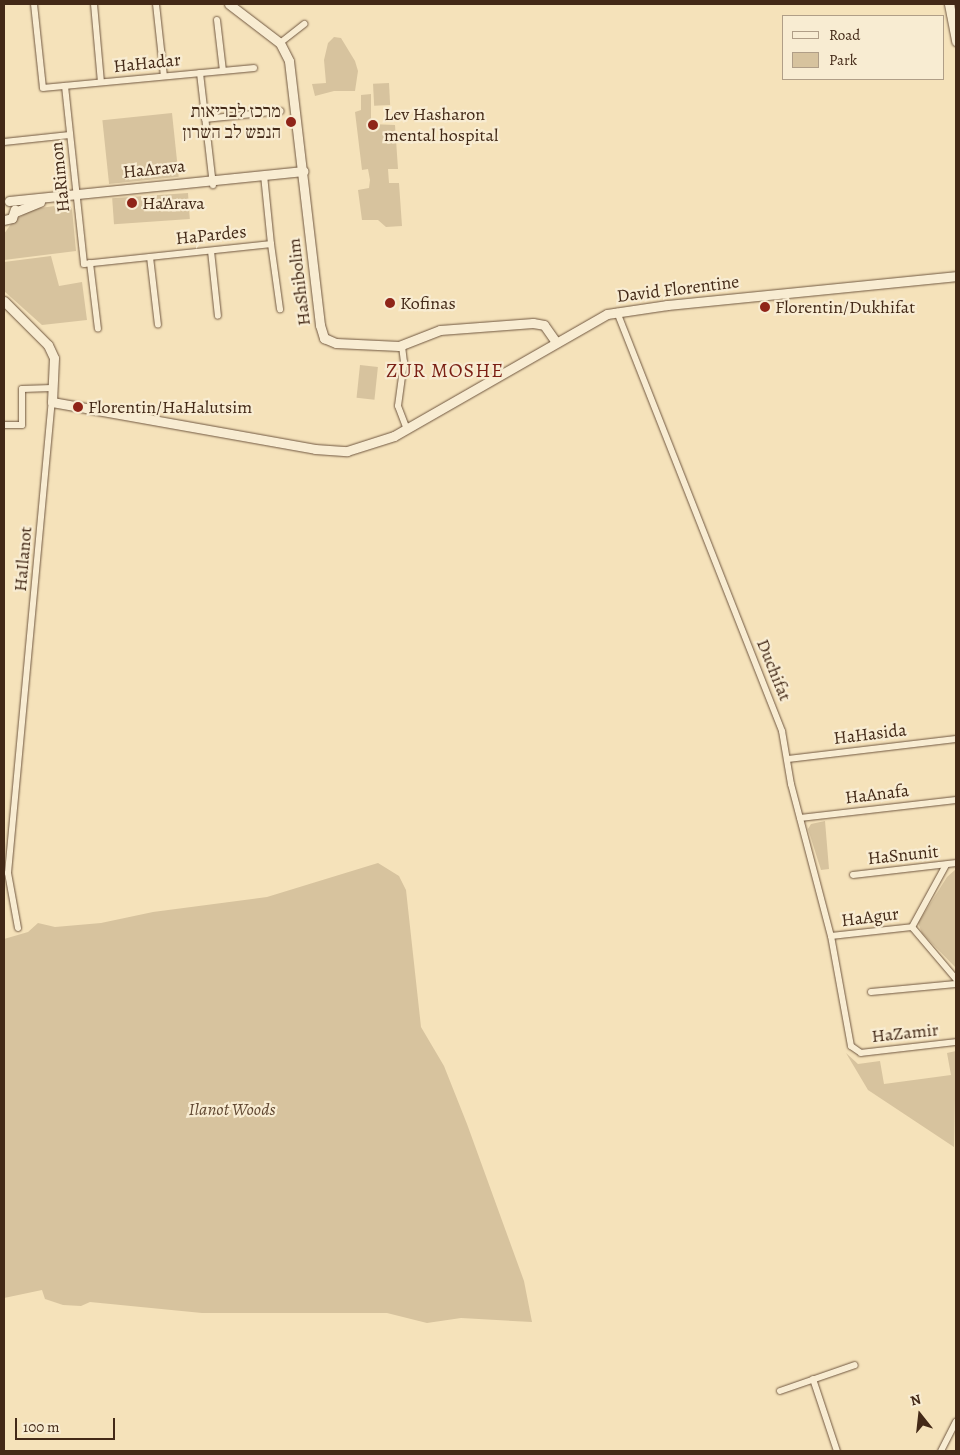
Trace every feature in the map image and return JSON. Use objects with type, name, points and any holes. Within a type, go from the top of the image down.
[{"type":"street","name":"HaHadar","points":[[34,4],[43,88],[254,68]]},
{"type":"street","points":[[94,4],[101,82]]},
{"type":"street","points":[[156,4],[164,76]]},
{"type":"street","name":"HaShibolim","points":[[229,4],[280,44],[292,71],[322,335],[336,344],[402,346],[440,330],[533,323],[544,325],[556,342]]},
{"type":"street","points":[[949,4],[956,41]]},
{"type":"street","points":[[217,20],[223,71]]},
{"type":"street","points":[[280,44],[304,24]]},
{"type":"street","points":[[200,73],[212,182]]},
{"type":"street","name":"HaRimon","points":[[65,86],[77,196],[98,329]]},
{"type":"street","points":[[205,119],[281,111]]},
{"type":"street","points":[[4,142],[70,135]]},
{"type":"street","name":"HaArava","points":[[6,201],[77,196],[303,173]]},
{"type":"street","name":"HaPardes","points":[[87,264],[271,244],[264,177]]},
{"type":"street","name":"HaArava","points":[[8,219],[34,203],[77,196]]},
{"type":"street","points":[[6,201],[8,219]]},
{"type":"street","points":[[271,244],[280,309]]},
{"type":"street","points":[[211,251],[218,316]]},
{"type":"street","points":[[150,257],[158,325]]},
{"type":"street","name":"David Florentine","points":[[52,402],[332,451],[360,449],[407,429],[590,322],[617,312],[956,276]]},
{"type":"street","points":[[4,301],[48,345],[54,358],[52,402]]},
{"type":"street","name":"Duchifat","points":[[617,312],[779,722],[788,759],[789,776],[831,936],[850,1042],[857,1052]]},
{"type":"street","points":[[402,346],[404,362],[398,406],[407,429]]},
{"type":"street","points":[[4,425],[22,425],[22,390],[52,388]]},
{"type":"street","name":"HaIlanot","points":[[18,928],[8,873],[52,402]]},
{"type":"street","name":"HaHasida","points":[[788,759],[956,738]]},
{"type":"street","name":"HaAnafa","points":[[800,818],[956,800]]},
{"type":"street","name":"HaSnunit","points":[[854,875],[956,863]]},
{"type":"street","points":[[946,865],[912,927],[956,979]]},
{"type":"street","name":"HaAgur","points":[[831,936],[912,927]]},
{"type":"street","points":[[871,992],[956,984]]},
{"type":"street","name":"HaZamir","points":[[857,1052],[956,1042]]},
{"type":"street","points":[[780,1391],[854,1364]]},
{"type":"street","points":[[813,1379],[837,1451]]},
{"type":"street","points":[[941,1451],[956,1422]]},
{"type":"green space","points":[[334,37],[341,38],[355,61],[358,71],[355,91],[334,91],[315,96],[312,84],[326,83],[324,60],[328,43]]},
{"type":"green space","points":[[389,83],[390,105],[374,106],[373,84]]},
{"type":"green space","points":[[371,94],[371,124],[395,125],[398,169],[388,169],[389,183],[399,183],[402,226],[386,227],[378,220],[362,220],[358,190],[369,188],[370,180],[368,169],[362,170],[355,112],[361,110],[361,95]]},
{"type":"green space","points":[[172,113],[179,177],[109,184],[102,120]]},
{"type":"green space","points":[[188,193],[190,219],[114,224],[112,198]]},
{"type":"green space","points":[[69,204],[72,209],[76,251],[4,260],[4,234],[13,221],[33,209]]},
{"type":"green space","points":[[51,256],[59,286],[82,282],[87,320],[42,325],[4,291],[4,262]]},
{"type":"green space","points":[[360,365],[378,367],[374,400],[357,398]]},
{"type":"green space","points":[[825,821],[829,869],[821,870],[808,829],[811,824]]},
{"type":"green space","name":"Ilanot Woods","points":[[378,863],[399,876],[406,890],[421,1027],[444,1066],[467,1124],[524,1281],[532,1322],[461,1318],[427,1323],[387,1313],[202,1313],[90,1302],[81,1306],[63,1305],[45,1299],[42,1290],[4,1298],[4,939],[28,932],[38,923],[55,927],[101,923],[153,912],[267,897]]},
{"type":"green space","points":[[956,869],[956,968],[922,933],[918,923],[947,877]]},
{"type":"green space","points":[[956,1051],[954,1147],[868,1090],[846,1053],[858,1064],[880,1061],[884,1084],[951,1075],[947,1053]]},
{"type":"place","name":"מרכז לבריאות הנפש לב השרון","points":[[291,122]]},
{"type":"place","name":"Lev Hasharon mental hospital","points":[[373,125]]},
{"type":"place","name":"Ha'Arava","points":[[132,203]]},
{"type":"place","name":"Kofinas","points":[[390,303]]},
{"type":"place","name":"Florentin/Dukhifat","points":[[765,307]]},
{"type":"place","name":"Florentin/HaHalutsim","points":[[78,407]]},
{"type":"district","name":"ZUR MOSHE","points":[[445,370]]}]
